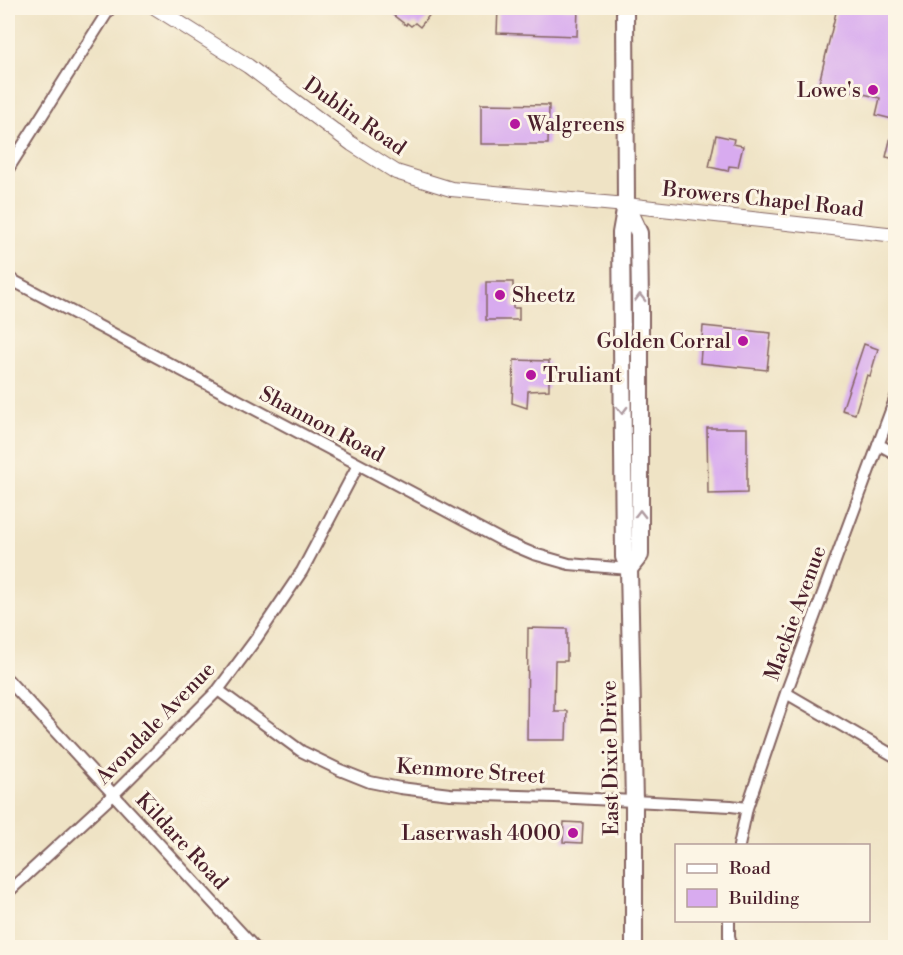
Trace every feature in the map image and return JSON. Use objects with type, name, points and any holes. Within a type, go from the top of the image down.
[{"type":"main road","name":"East Dixie Drive","points":[[625,8],[626,205],[639,233],[640,312],[640,555],[629,569],[634,802],[634,948]]},
{"type":"street","points":[[8,169],[110,8]]},
{"type":"street","name":"Dublin Road","points":[[156,8],[248,66],[352,144],[396,172],[451,189],[626,205]]},
{"type":"street","name":"Browers Chapel Road","points":[[626,205],[896,235]]},
{"type":"street","name":"Shannon Road","points":[[8,278],[502,541],[534,554],[569,564],[629,569]]},
{"type":"street","name":"Mackie Avenue","points":[[739,844],[747,808],[786,693],[896,397]]},
{"type":"street","points":[[878,444],[896,454]]},
{"type":"street","name":"Avondale Avenue","points":[[8,892],[113,795],[218,690],[302,571],[358,465]]},
{"type":"street","name":"Kildare Road","points":[[8,680],[255,948]]},
{"type":"street","name":"Kenmore Street","points":[[218,690],[301,751],[370,782],[450,794],[747,808]]},
{"type":"street","points":[[786,693],[896,757]]},
{"type":"street","points":[[729,922],[732,948]]},
{"type":"building","points":[[384,8],[435,8],[420,27],[415,23],[411,26],[407,23],[406,25]]},
{"type":"building","points":[[498,8],[578,8],[577,36],[497,33]]},
{"type":"building","name":"Lowe's","points":[[837,8],[896,8],[896,120],[876,115],[880,98],[819,83]]},
{"type":"building","name":"Walgreens","points":[[481,104],[549,105],[548,144],[481,144]]},
{"type":"building","points":[[892,132],[896,132],[896,159],[886,157]]},
{"type":"building","points":[[716,135],[734,139],[733,144],[743,146],[738,167],[729,166],[728,171],[709,167]]},
{"type":"building","name":"Sheetz","points":[[486,282],[513,282],[513,308],[519,308],[519,320],[486,320]]},
{"type":"building","points":[[703,326],[771,333],[767,370],[700,363]]},
{"type":"building","points":[[864,344],[878,349],[855,414],[842,410]]},
{"type":"building","name":"Truliant","points":[[514,360],[549,361],[549,390],[528,391],[527,408],[512,403]]},
{"type":"building","points":[[707,428],[747,428],[747,493],[708,494]]},
{"type":"building","points":[[528,628],[567,629],[567,661],[555,661],[554,711],[567,711],[566,740],[527,740]]},
{"type":"building","name":"Laserwash 4000","points":[[564,822],[583,823],[582,843],[563,842]]},
{"type":"place","name":"Lowe's","points":[[873,90]]},
{"type":"place","name":"Walgreens","points":[[515,124]]},
{"type":"place","name":"Sheetz","points":[[500,295]]},
{"type":"place","name":"Golden Corral","points":[[743,341]]},
{"type":"place","name":"Truliant","points":[[531,375]]},
{"type":"place","name":"Laserwash 4000","points":[[573,833]]}]
